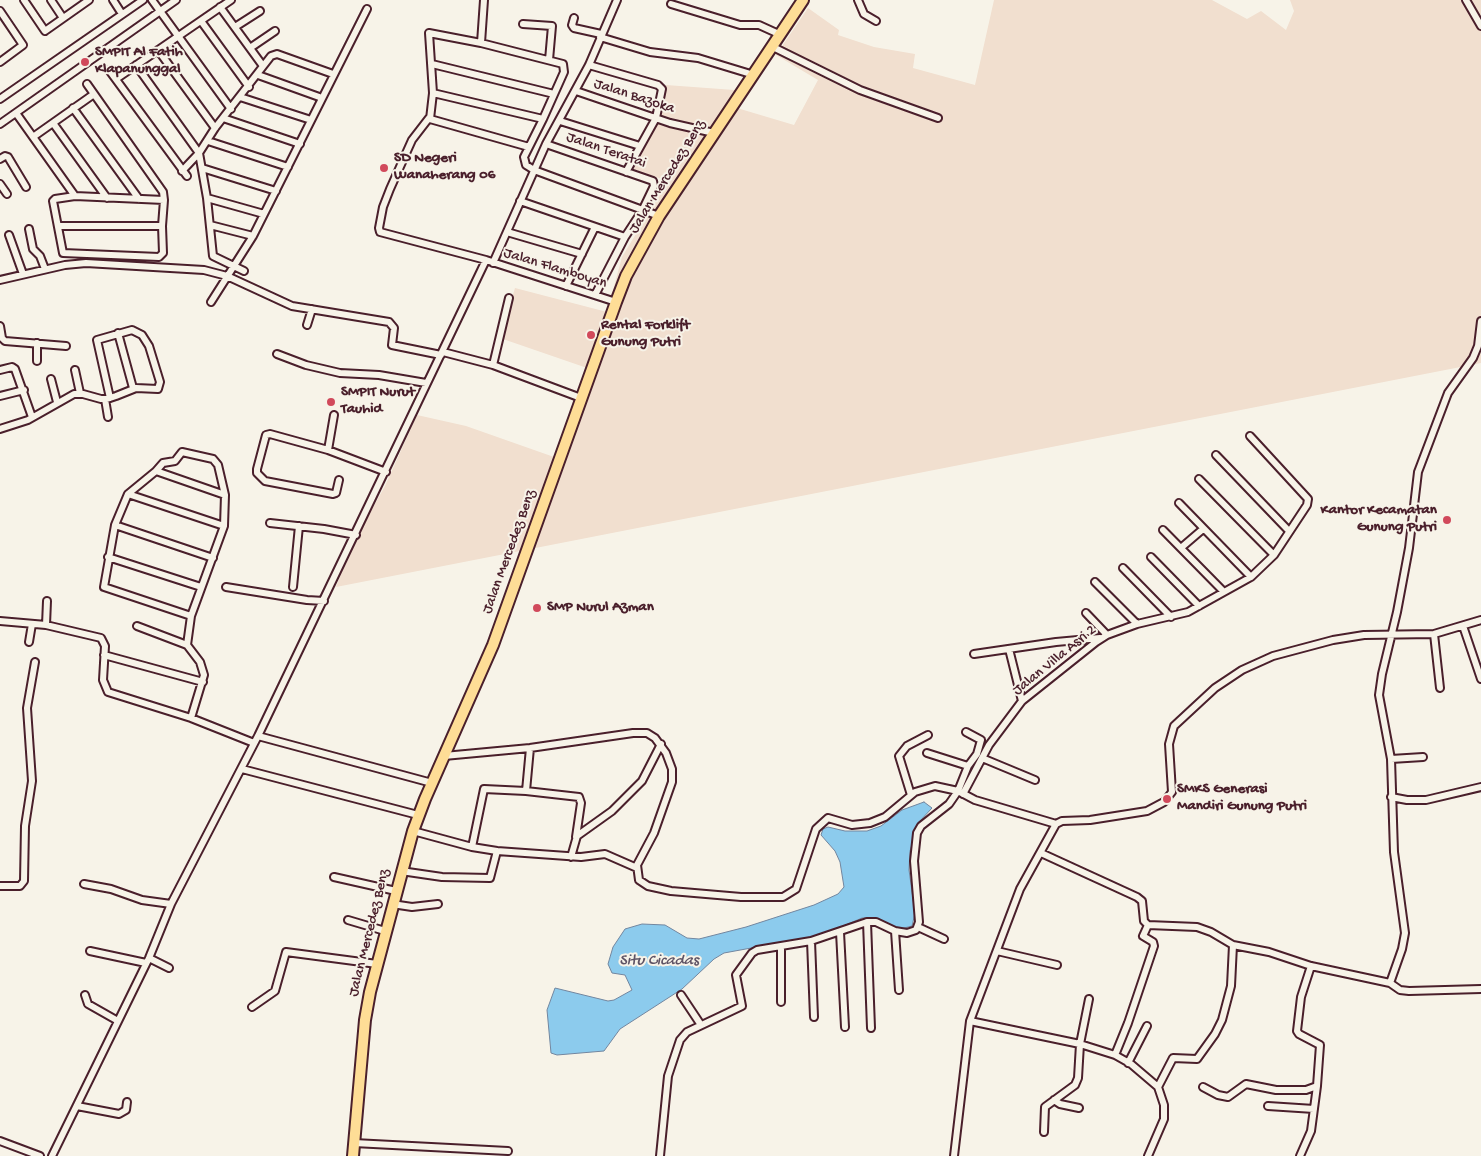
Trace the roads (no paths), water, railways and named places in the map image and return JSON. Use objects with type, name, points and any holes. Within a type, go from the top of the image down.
[{"type":"main road","name":"Jalan Mercedez Benz","points":[[353,1156],[365,1020],[385,931],[413,831],[418,815],[493,645],[626,276],[659,216],[803,0]]},
{"type":"street","points":[[24,0],[44,31],[84,1]]},
{"type":"street","points":[[51,0],[63,18]]},
{"type":"street","points":[[113,0],[122,14]]},
{"type":"street","points":[[0,99],[143,0]]},
{"type":"street","points":[[152,0],[231,109]]},
{"type":"street","points":[[0,124],[158,9],[176,0]]},
{"type":"street","points":[[116,79],[231,0]]},
{"type":"street","points":[[481,42],[484,0]]},
{"type":"street","points":[[52,1156],[148,960],[171,904],[242,769],[356,535],[426,383],[489,262],[507,232],[546,144],[589,66],[600,36],[617,0]]},
{"type":"street","points":[[858,0],[861,2],[864,14],[876,21]]},
{"type":"street","points":[[1466,0],[1481,26]]},
{"type":"street","points":[[671,4],[740,25],[755,24],[781,35]]},
{"type":"street","points":[[220,7],[263,66]]},
{"type":"street","points":[[210,302],[253,236],[367,9]]},
{"type":"street","points":[[0,11],[23,45],[1,60]]},
{"type":"street","points":[[235,27],[260,11]]},
{"type":"street","points":[[574,18],[572,25],[574,28],[650,52],[698,58],[754,74]]},
{"type":"street","points":[[201,21],[249,86]]},
{"type":"street","points":[[523,24],[552,26],[549,60]]},
{"type":"street","points":[[250,48],[275,31]]},
{"type":"street","points":[[529,147],[431,121],[429,118],[433,93],[432,64],[428,38],[431,32],[481,42],[563,64],[565,68],[524,160],[526,165],[534,170],[659,216]]},
{"type":"street","points":[[773,47],[860,90],[938,118]]},
{"type":"street","points":[[158,50],[215,128]]},
{"type":"street","points":[[109,70],[184,174],[215,128],[271,56],[278,54],[333,74]]},
{"type":"street","points":[[432,64],[554,94]]},
{"type":"street","points":[[136,65],[199,153],[207,198],[214,258],[244,271]]},
{"type":"street","points":[[589,66],[660,86],[662,91],[656,118],[626,172]]},
{"type":"street","points":[[258,75],[322,98]]},
{"type":"street","points":[[87,84],[159,185],[164,200],[162,226],[163,253],[159,258],[64,253],[54,199],[75,196],[164,200]]},
{"type":"street","name":"Jalan Bazoka","points":[[576,91],[656,118],[714,133]]},
{"type":"street","points":[[433,93],[542,119]]},
{"type":"street","points":[[32,137],[94,94]]},
{"type":"street","points":[[240,97],[311,120]]},
{"type":"street","points":[[73,108],[139,199]]},
{"type":"street","points":[[16,113],[75,196]]},
{"type":"street","points":[[223,118],[300,144]]},
{"type":"street","name":"Jalan Flamboyan","points":[[429,118],[412,140],[390,189],[379,228],[380,232],[489,262],[616,302]]},
{"type":"street","points":[[560,120],[640,146]]},
{"type":"street","points":[[53,123],[107,198]]},
{"type":"street","points":[[208,141],[288,168]]},
{"type":"street","name":"Jalan Teratai","points":[[546,144],[651,180],[654,183],[642,211],[624,237],[595,295]]},
{"type":"street","points":[[0,159],[5,156],[8,157],[26,187]]},
{"type":"street","points":[[202,168],[276,191]]},
{"type":"street","points":[[0,184],[7,194]]},
{"type":"street","points":[[207,198],[264,214]]},
{"type":"street","points":[[520,201],[624,237]]},
{"type":"street","points":[[210,224],[253,236]]},
{"type":"street","points":[[58,226],[162,226]]},
{"type":"street","points":[[566,286],[595,227]]},
{"type":"street","points":[[29,229],[32,246],[40,256],[45,269]]},
{"type":"street","points":[[507,232],[582,254]]},
{"type":"street","points":[[9,235],[23,274]]},
{"type":"street","points":[[0,280],[45,269],[86,263],[172,267],[228,276],[292,306],[390,322],[394,328],[392,345],[493,365],[581,398]]},
{"type":"street","points":[[493,365],[509,298]]},
{"type":"street","points":[[307,325],[312,309]]},
{"type":"street","points":[[1390,983],[1402,949],[1405,933],[1394,852],[1390,759],[1379,695],[1409,548],[1418,472],[1448,393],[1473,358],[1478,346],[1481,321]]},
{"type":"street","points":[[0,326],[4,341],[66,346]]},
{"type":"street","points":[[0,429],[32,417],[70,395],[80,393],[94,398],[107,398],[133,388],[155,390],[160,387],[149,346],[142,336],[132,330],[98,338],[96,343],[107,398],[108,418]]},
{"type":"street","points":[[118,333],[133,388]]},
{"type":"street","points":[[37,343],[37,361]]},
{"type":"street","points":[[277,354],[306,366],[340,373],[379,375],[426,383]]},
{"type":"street","points":[[0,370],[14,368],[24,390],[32,417]]},
{"type":"street","points":[[75,370],[80,393]]},
{"type":"street","points":[[51,379],[57,402]]},
{"type":"street","points":[[0,396],[24,390]]},
{"type":"street","points":[[328,450],[334,415]]},
{"type":"street","points":[[339,480],[336,493],[333,494],[269,482],[257,473],[267,434],[328,450],[386,472]]},
{"type":"street","name":"Jalan Villa Asri 2","points":[[960,792],[1022,701],[1104,637],[1137,624],[1188,612],[1251,577],[1274,554],[1308,499],[1306,494],[1250,436]]},
{"type":"street","points":[[187,645],[191,616],[224,526],[226,496],[218,465],[212,460],[182,452],[175,461],[162,463],[156,471],[128,494],[115,525],[102,587],[191,616]]},
{"type":"street","points":[[1216,456],[1289,531]]},
{"type":"street","points":[[156,471],[226,496]]},
{"type":"street","points":[[1199,479],[1274,554]]},
{"type":"street","points":[[128,494],[224,526]]},
{"type":"street","points":[[1179,503],[1251,577]]},
{"type":"street","points":[[270,523],[356,535]]},
{"type":"street","points":[[115,525],[213,558]]},
{"type":"street","points":[[293,587],[299,526]]},
{"type":"street","points":[[1182,547],[1203,528]]},
{"type":"street","points":[[1163,530],[1182,547],[1223,592]]},
{"type":"street","points":[[1151,557],[1199,606]]},
{"type":"street","points":[[108,558],[201,587]]},
{"type":"street","points":[[1123,568],[1171,617]]},
{"type":"street","points":[[1095,582],[1137,624]]},
{"type":"street","points":[[226,586],[307,600],[324,601]]},
{"type":"street","points":[[46,601],[46,625]]},
{"type":"street","points":[[1086,613],[1104,637]]},
{"type":"street","points":[[954,1156],[970,1021],[1020,889],[1056,824],[1062,821],[1090,820],[1147,811],[1164,802],[1172,792],[1169,744],[1174,726],[1215,688],[1242,670],[1273,656],[1333,640],[1364,635],[1434,634],[1481,620]]},
{"type":"street","points":[[0,621],[46,625],[101,638],[104,641],[103,680],[108,692],[191,718],[254,743]]},
{"type":"street","points":[[29,642],[32,624]]},
{"type":"street","points":[[137,626],[187,645],[200,662],[204,682],[191,718]]},
{"type":"street","points":[[1463,626],[1481,679]]},
{"type":"street","points":[[1434,634],[1440,688]]},
{"type":"street","points":[[974,654],[1104,637]]},
{"type":"street","points":[[1009,649],[1022,701]]},
{"type":"street","points":[[104,655],[204,682]]},
{"type":"street","points":[[0,886],[16,886],[24,881],[25,826],[32,781],[27,708],[35,662]]},
{"type":"street","points":[[660,1156],[669,1066],[683,1035],[742,1006],[736,975],[752,953],[757,950],[811,941],[867,922],[876,922],[895,931],[913,932],[918,927],[914,861],[917,834],[921,826],[945,808],[960,792],[968,766],[982,741],[966,732]]},
{"type":"street","points":[[444,756],[530,748],[633,733],[647,734],[660,744],[669,760],[672,782],[657,826],[637,868],[637,877],[642,883],[671,891],[741,897],[783,897],[796,889],[816,829],[822,821],[832,818],[852,825],[870,823],[885,817],[921,789],[935,786],[960,792],[999,808],[1056,824]]},
{"type":"street","points":[[911,795],[899,756],[907,746],[928,735]]},
{"type":"street","points":[[258,736],[432,783]]},
{"type":"street","points":[[575,839],[588,826],[612,810],[635,789],[647,773],[660,744]]},
{"type":"street","points":[[526,792],[530,748]]},
{"type":"street","points":[[927,753],[968,766]]},
{"type":"street","points":[[1390,759],[1423,757]]},
{"type":"street","points":[[982,758],[1035,780]]},
{"type":"street","points":[[242,769],[418,815]]},
{"type":"street","points":[[1391,797],[1407,800],[1426,800],[1481,787]]},
{"type":"street","points":[[472,847],[484,789],[526,792],[579,797],[581,803],[571,856]]},
{"type":"street","points":[[413,831],[472,847],[497,851],[571,856],[605,854],[637,868]]},
{"type":"street","points":[[401,871],[442,876],[490,878],[497,851]]},
{"type":"street","points":[[1041,853],[1137,897],[1142,901],[1144,921],[1148,925],[1197,927],[1211,932],[1233,945],[1269,952],[1311,966],[1390,983],[1400,990],[1409,992],[1481,989]]},
{"type":"street","points":[[334,877],[396,891]]},
{"type":"street","points":[[84,884],[111,888],[142,900],[171,904]]},
{"type":"street","points":[[392,904],[412,907],[438,904]]},
{"type":"street","points":[[348,920],[385,931]]},
{"type":"street","points":[[867,922],[871,1028]]},
{"type":"street","points":[[1115,1055],[1154,946],[1153,942],[1143,936],[1148,925]]},
{"type":"street","points":[[918,927],[944,939]]},
{"type":"street","points":[[895,931],[899,990]]},
{"type":"street","points":[[840,932],[845,1027]]},
{"type":"street","points":[[811,941],[814,1016]]},
{"type":"street","points":[[1158,1087],[1173,1058],[1197,1059],[1215,1034],[1222,1020],[1231,986],[1233,945]]},
{"type":"street","points":[[781,1002],[782,947]]},
{"type":"street","points":[[90,951],[148,960],[169,968]]},
{"type":"street","points":[[997,951],[1057,965]]},
{"type":"street","points":[[252,1007],[278,987],[286,952],[377,964]]},
{"type":"street","points":[[1300,1156],[1311,1131],[1320,1045],[1299,1034],[1297,1031],[1301,997],[1311,966]]},
{"type":"street","points":[[85,995],[88,1004],[118,1021]]},
{"type":"street","points":[[681,995],[701,1026]]},
{"type":"street","points":[[1044,1132],[1045,1107],[1075,1085],[1078,1078],[1080,1044],[1089,999]]},
{"type":"street","points":[[970,1021],[1080,1044],[1115,1055],[1128,1063],[1158,1087],[1166,1111],[1148,1156]]},
{"type":"street","points":[[1128,1063],[1147,1026]]},
{"type":"street","points":[[1203,1087],[1218,1095],[1228,1096],[1246,1084],[1276,1090],[1306,1090],[1317,1086]]},
{"type":"street","points":[[1054,1100],[1060,1104],[1079,1108]]},
{"type":"street","points":[[77,1106],[119,1114],[126,1110],[127,1102]]},
{"type":"street","points":[[1268,1106],[1314,1108]]},
{"type":"street","points":[[0,1141],[40,1156]]},
{"type":"street","points":[[354,1143],[508,1152]]},
{"type":"water","name":"Situ Cicadas","points":[[924,802],[932,808],[919,822],[910,851],[909,870],[915,913],[912,926],[900,929],[877,918],[862,918],[822,935],[724,953],[714,959],[682,989],[620,1029],[604,1051],[557,1055],[551,1053],[547,1010],[555,988],[608,1001],[614,1000],[632,990],[625,975],[612,973],[608,964],[613,947],[625,929],[642,924],[665,925],[687,938],[699,939],[746,927],[814,905],[838,894],[844,887],[840,862],[835,851],[821,835],[823,829],[828,827],[845,831],[867,831],[881,826],[902,810]]},
{"type":"place","name":"SMPIT Al Fatih Klapanunggal","points":[[85,62]]},
{"type":"place","name":"SD Negeri Wanaherang 06","points":[[384,168]]},
{"type":"place","name":"Rental Forklift Gunung Putri","points":[[591,335]]},
{"type":"place","name":"SMPIT Nurut Tauhid","points":[[331,402]]},
{"type":"place","name":"Kantor Kecamatan Gunung Putri","points":[[1447,520]]},
{"type":"place","name":"SMP Nurul Azman","points":[[537,608]]},
{"type":"place","name":"SMKS Generasi Mandiri Gunung Putri","points":[[1167,799]]}]
